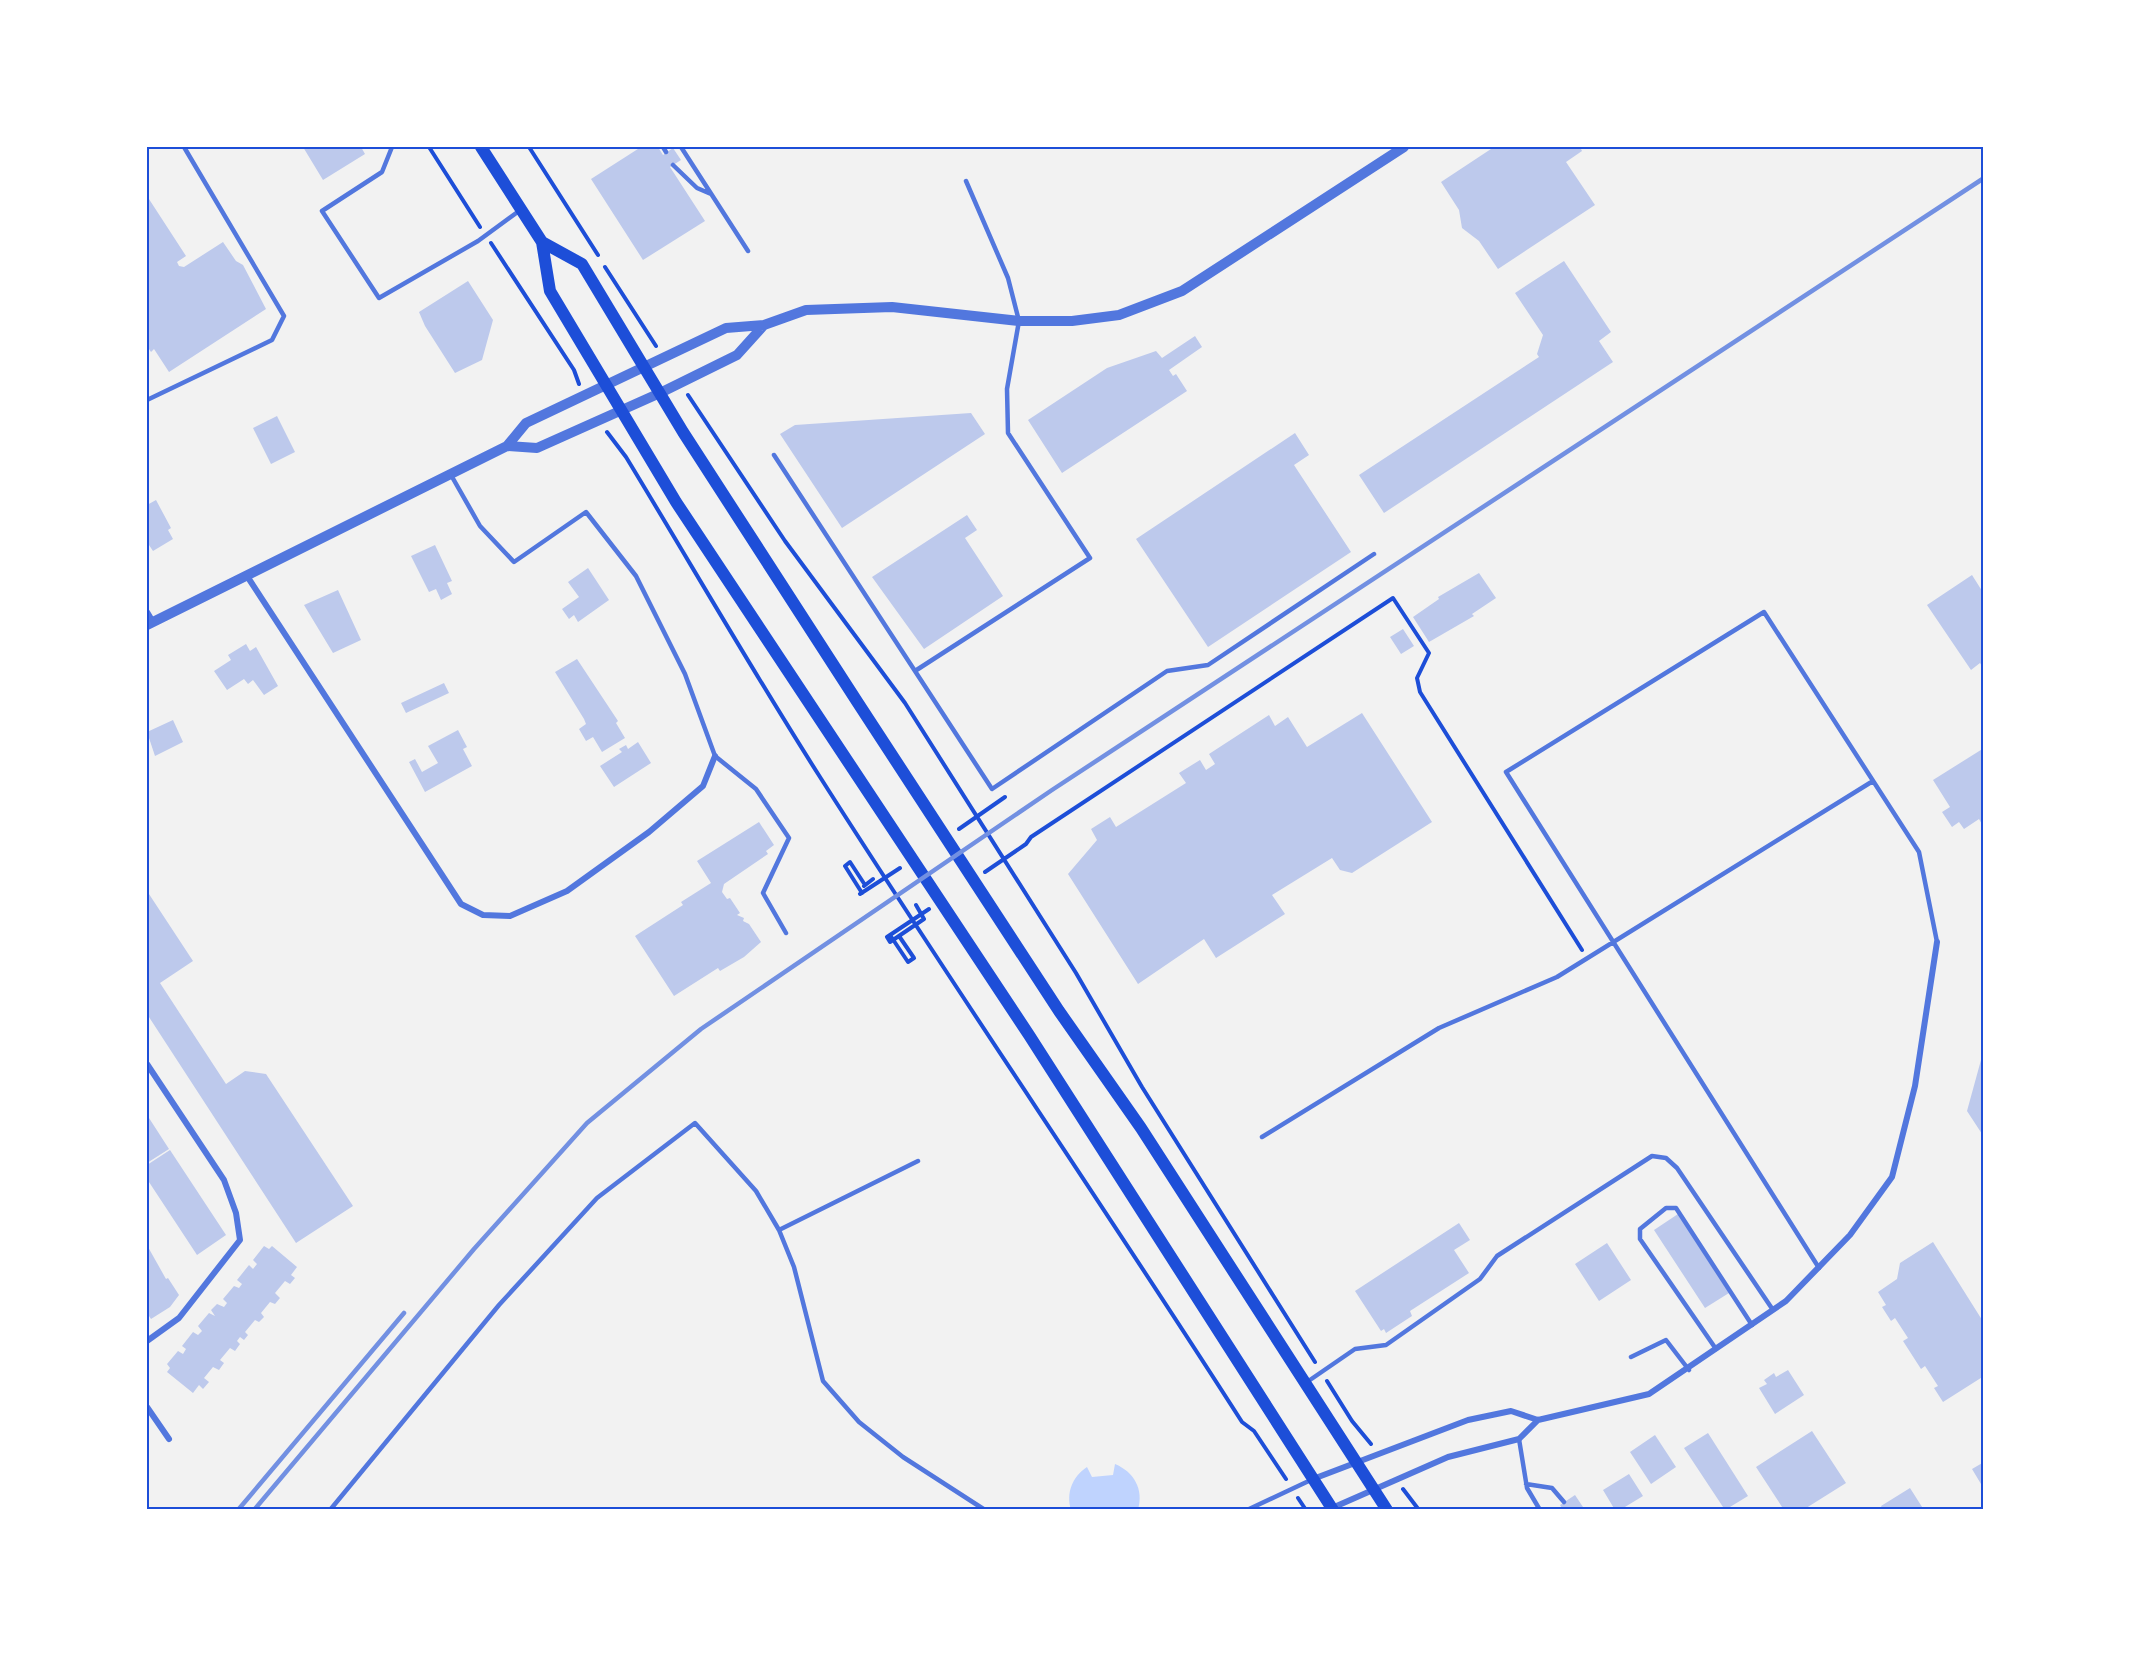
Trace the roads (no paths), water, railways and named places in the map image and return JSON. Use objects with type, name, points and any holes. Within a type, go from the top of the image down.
[{"type":"main road","points":[[481,147],[542,242],[550,291],[683,512],[1029,1035],[1331,1509]]},
{"type":"main road","points":[[542,242],[582,264],[660,393],[858,703],[1059,1011],[1141,1128],[1387,1510]]},
{"type":"street","points":[[147,612],[150,623],[247,576],[507,446],[526,423],[726,328],[764,325],[806,310],[892,307],[1019,321],[1072,321],[1119,315],[1182,291],[1404,147]]},
{"type":"street","points":[[507,446],[537,448],[660,393],[737,355],[764,325]]},
{"type":"street","points":[[247,576],[461,904],[483,915],[510,916],[567,891],[649,832],[703,786],[716,756]]},
{"type":"street","points":[[1313,1479],[1448,1427],[1511,1411],[1538,1420],[1649,1394],[1689,1370],[1786,1301],[1850,1235],[1893,1177],[1915,1086],[1937,942]]},
{"type":"street","points":[[147,1064],[224,1180],[236,1213],[240,1240],[179,1318],[147,1341]]},
{"type":"street","points":[[147,1407],[169,1439]]},
{"type":"street","points":[[1331,1509],[1448,1457],[1519,1439],[1538,1420]]},
{"type":"lane","points":[[147,400],[272,340],[284,316],[184,147]]},
{"type":"lane","points":[[392,147],[382,172],[322,211],[379,298],[486,236],[522,209]]},
{"type":"lane","points":[[663,147],[666,152]]},
{"type":"lane","points":[[681,147],[748,251]]},
{"type":"lane","points":[[673,165],[697,188],[711,194]]},
{"type":"lane","points":[[915,671],[1090,558],[1008,434],[1007,389],[1019,321],[1008,278],[966,181]]},
{"type":"lane","points":[[774,455],[992,789],[1167,671],[1208,666],[1374,554]]},
{"type":"lane","points":[[451,475],[480,526],[514,562],[586,512],[636,576],[685,674],[716,756],[756,789],[789,838],[763,893],[786,933]]},
{"type":"lane","points":[[1819,1268],[1506,772],[1764,612],[1919,852],[1937,942]]},
{"type":"lane","points":[[1263,1137],[1439,1028],[1557,977],[1873,781]]},
{"type":"lane","points":[[330,1510],[499,1305],[597,1198],[696,1124],[756,1191],[779,1230],[794,1267],[823,1381],[858,1422],[903,1457],[956,1488],[985,1510]]},
{"type":"lane","points":[[1305,1382],[1355,1348],[1386,1345],[1480,1280],[1497,1256],[1652,1156],[1666,1158],[1677,1168],[1773,1310]]},
{"type":"lane","points":[[779,1230],[918,1161]]},
{"type":"lane","points":[[1716,1349],[1640,1239],[1640,1229],[1666,1208],[1676,1208],[1752,1324]]},
{"type":"lane","points":[[1631,1357],[1666,1340],[1689,1370]]},
{"type":"lane","points":[[1519,1439],[1526,1484],[1540,1510]]},
{"type":"lane","points":[[1247,1510],[1291,1487],[1313,1479]]},
{"type":"lane","points":[[1526,1484],[1552,1488],[1564,1502]]},
{"type":"water","points":[[1115,1464],[1122,1467],[1136,1482],[1140,1495],[1138,1510],[1071,1510],[1070,1492],[1077,1476],[1087,1467],[1092,1477],[1113,1475]]},
{"type":"railway","points":[[254,1510],[474,1249],[587,1123],[701,1029],[1052,790],[1984,178]]},
{"type":"railway","points":[[238,1510],[404,1313]]}]
